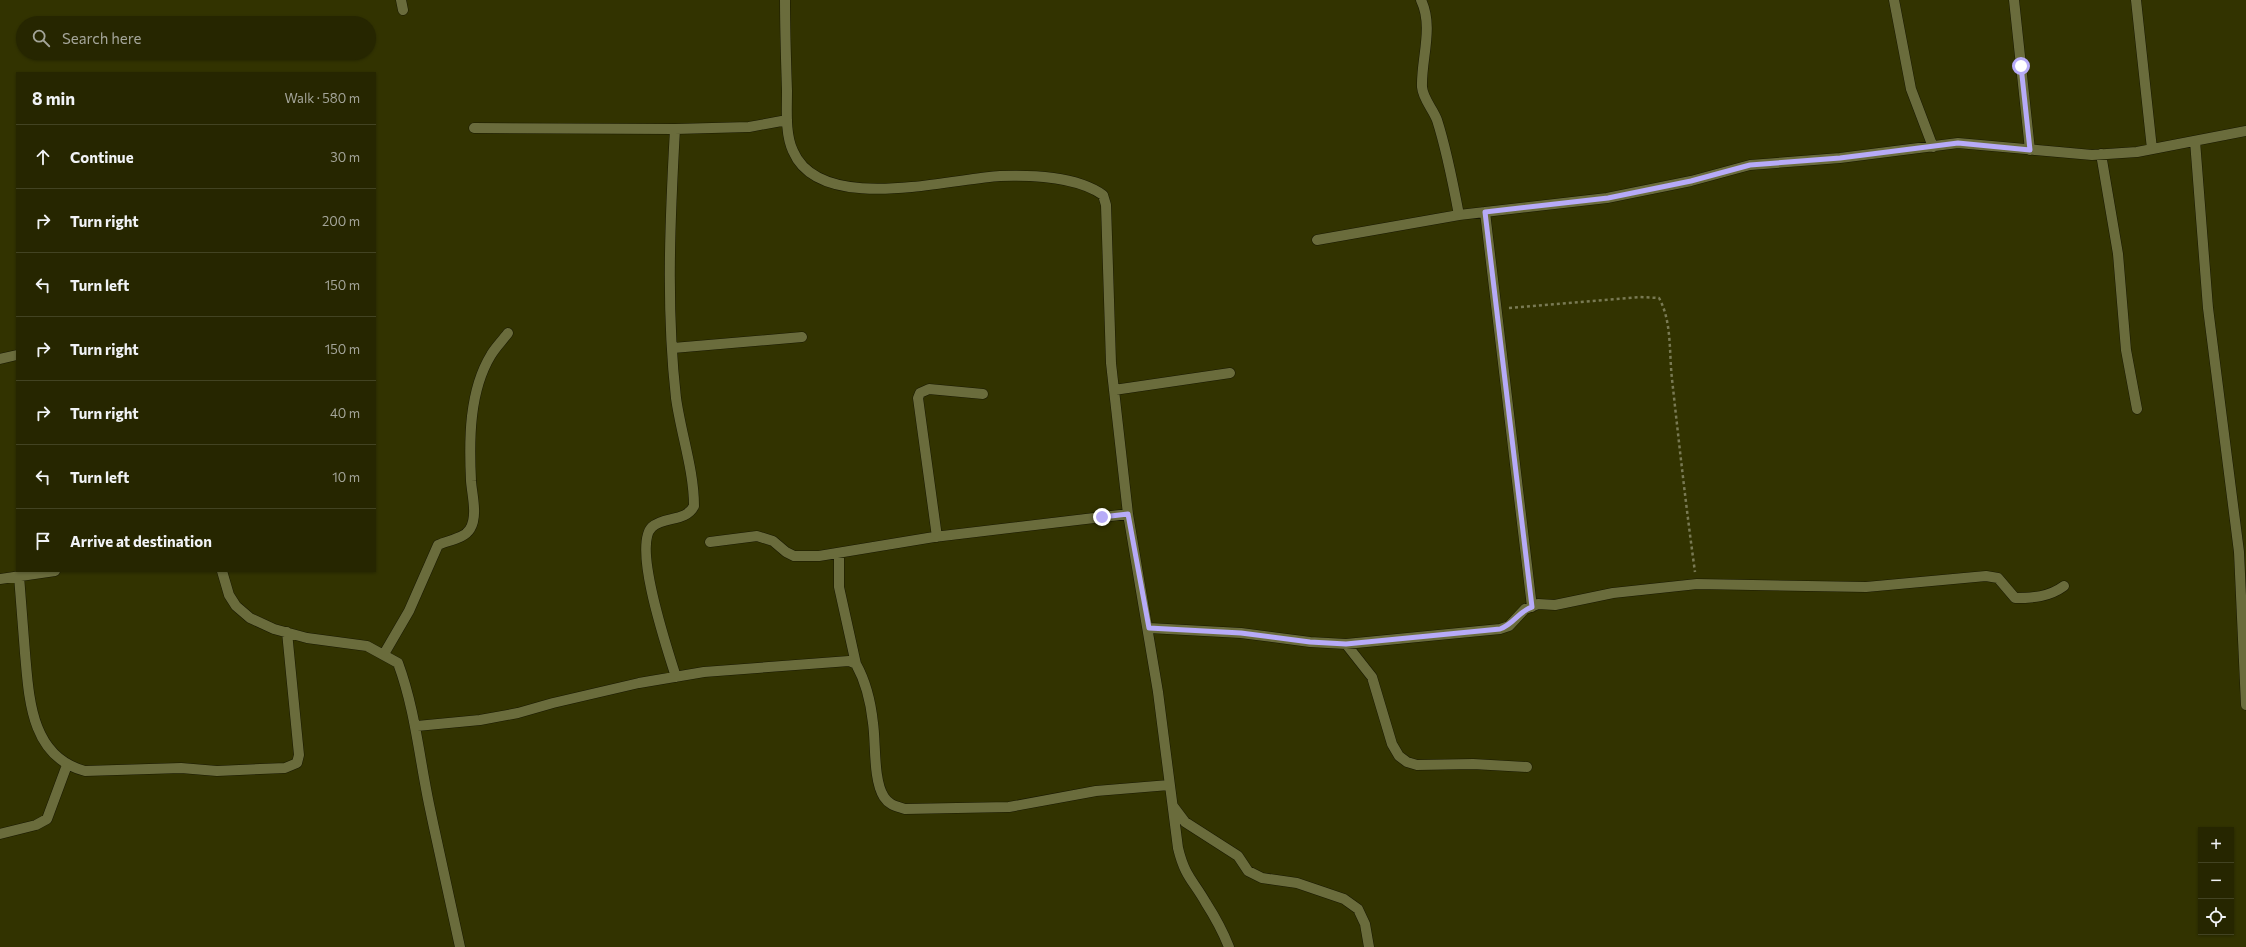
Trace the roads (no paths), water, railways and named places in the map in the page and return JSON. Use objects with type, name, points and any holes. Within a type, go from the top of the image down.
[{"type":"street","points":[[785,0],[787,120],[792,150],[801,165],[812,174],[831,183],[847,186],[901,189],[1000,176],[1043,178],[1082,184],[1103,195],[1106,204],[1111,363],[1128,514],[1149,628],[1169,785],[1182,866],[1188,878],[1206,902],[1228,947]]},
{"type":"street","points":[[1421,0],[1425,21],[1426,47],[1423,94],[1432,109],[1443,140],[1459,215]]},
{"type":"street","points":[[1894,0],[1910,89],[1933,147]]},
{"type":"street","points":[[2014,0],[2030,150]]},
{"type":"street","points":[[2136,0],[2152,149]]},
{"type":"street","points":[[474,128],[675,129],[748,126],[787,120]]},
{"type":"street","points":[[675,129],[669,259],[673,348],[676,398],[694,506],[686,514],[652,527],[646,542],[648,564],[657,614],[676,677]]},
{"type":"street","points":[[1317,240],[1459,215],[1608,198],[1691,181],[1750,165],[1840,158],[1958,143],[2030,150],[2102,154],[2152,149],[2246,131]]},
{"type":"street","points":[[2195,141],[2208,308],[2238,552],[2246,705]]},
{"type":"street","points":[[2102,154],[2118,254],[2126,350],[2137,409]]},
{"type":"street","points":[[1485,212],[1532,607]]},
{"type":"street","points":[[384,654],[410,612],[438,545],[466,533],[471,528],[473,503],[471,480],[472,418],[478,382],[490,356],[508,334]]},
{"type":"street","points":[[673,348],[802,337]]},
{"type":"street","points":[[0,359],[16,355]]},
{"type":"street","points":[[1114,390],[1230,373]]},
{"type":"street","points":[[937,537],[918,398],[920,393],[930,390],[983,394]]},
{"type":"street","points":[[710,542],[757,536],[773,541],[786,552],[794,556],[802,557],[839,554],[937,537],[1128,514]]},
{"type":"street","points":[[839,554],[839,587],[856,664],[866,690],[873,722],[879,784],[884,797],[892,805],[905,809],[1009,807],[1096,791],[1169,785]]},
{"type":"street","points":[[0,579],[48,572]]},
{"type":"street","points":[[222,572],[229,595],[236,606],[250,618],[307,638],[367,646],[398,662],[407,687],[417,726],[429,803],[460,947]]},
{"type":"street","points":[[19,576],[31,707],[40,732],[48,746],[60,760],[67,765],[85,771],[181,768],[217,771],[285,768],[297,763],[299,755],[287,632]]},
{"type":"street","points":[[1149,628],[1241,633],[1310,642],[1346,644],[1500,629],[1509,626],[1525,609],[1538,604],[1555,605],[1613,593],[1697,584],[1866,588],[1986,576],[1998,578],[2014,598],[2032,598],[2054,594],[2064,586]]},
{"type":"street","points":[[1346,644],[1372,677],[1392,744],[1399,756],[1407,762],[1417,765],[1473,764],[1527,767]]},
{"type":"street","points":[[417,726],[480,720],[518,713],[553,703],[704,672],[825,662],[849,661],[856,664]]},
{"type":"street","points":[[0,834],[36,825],[47,819],[67,765]]},
{"type":"street","points":[[1172,804],[1185,822],[1238,856],[1248,871],[1262,878],[1282,880],[1330,893],[1349,902],[1358,909],[1365,924],[1369,947]]}]
